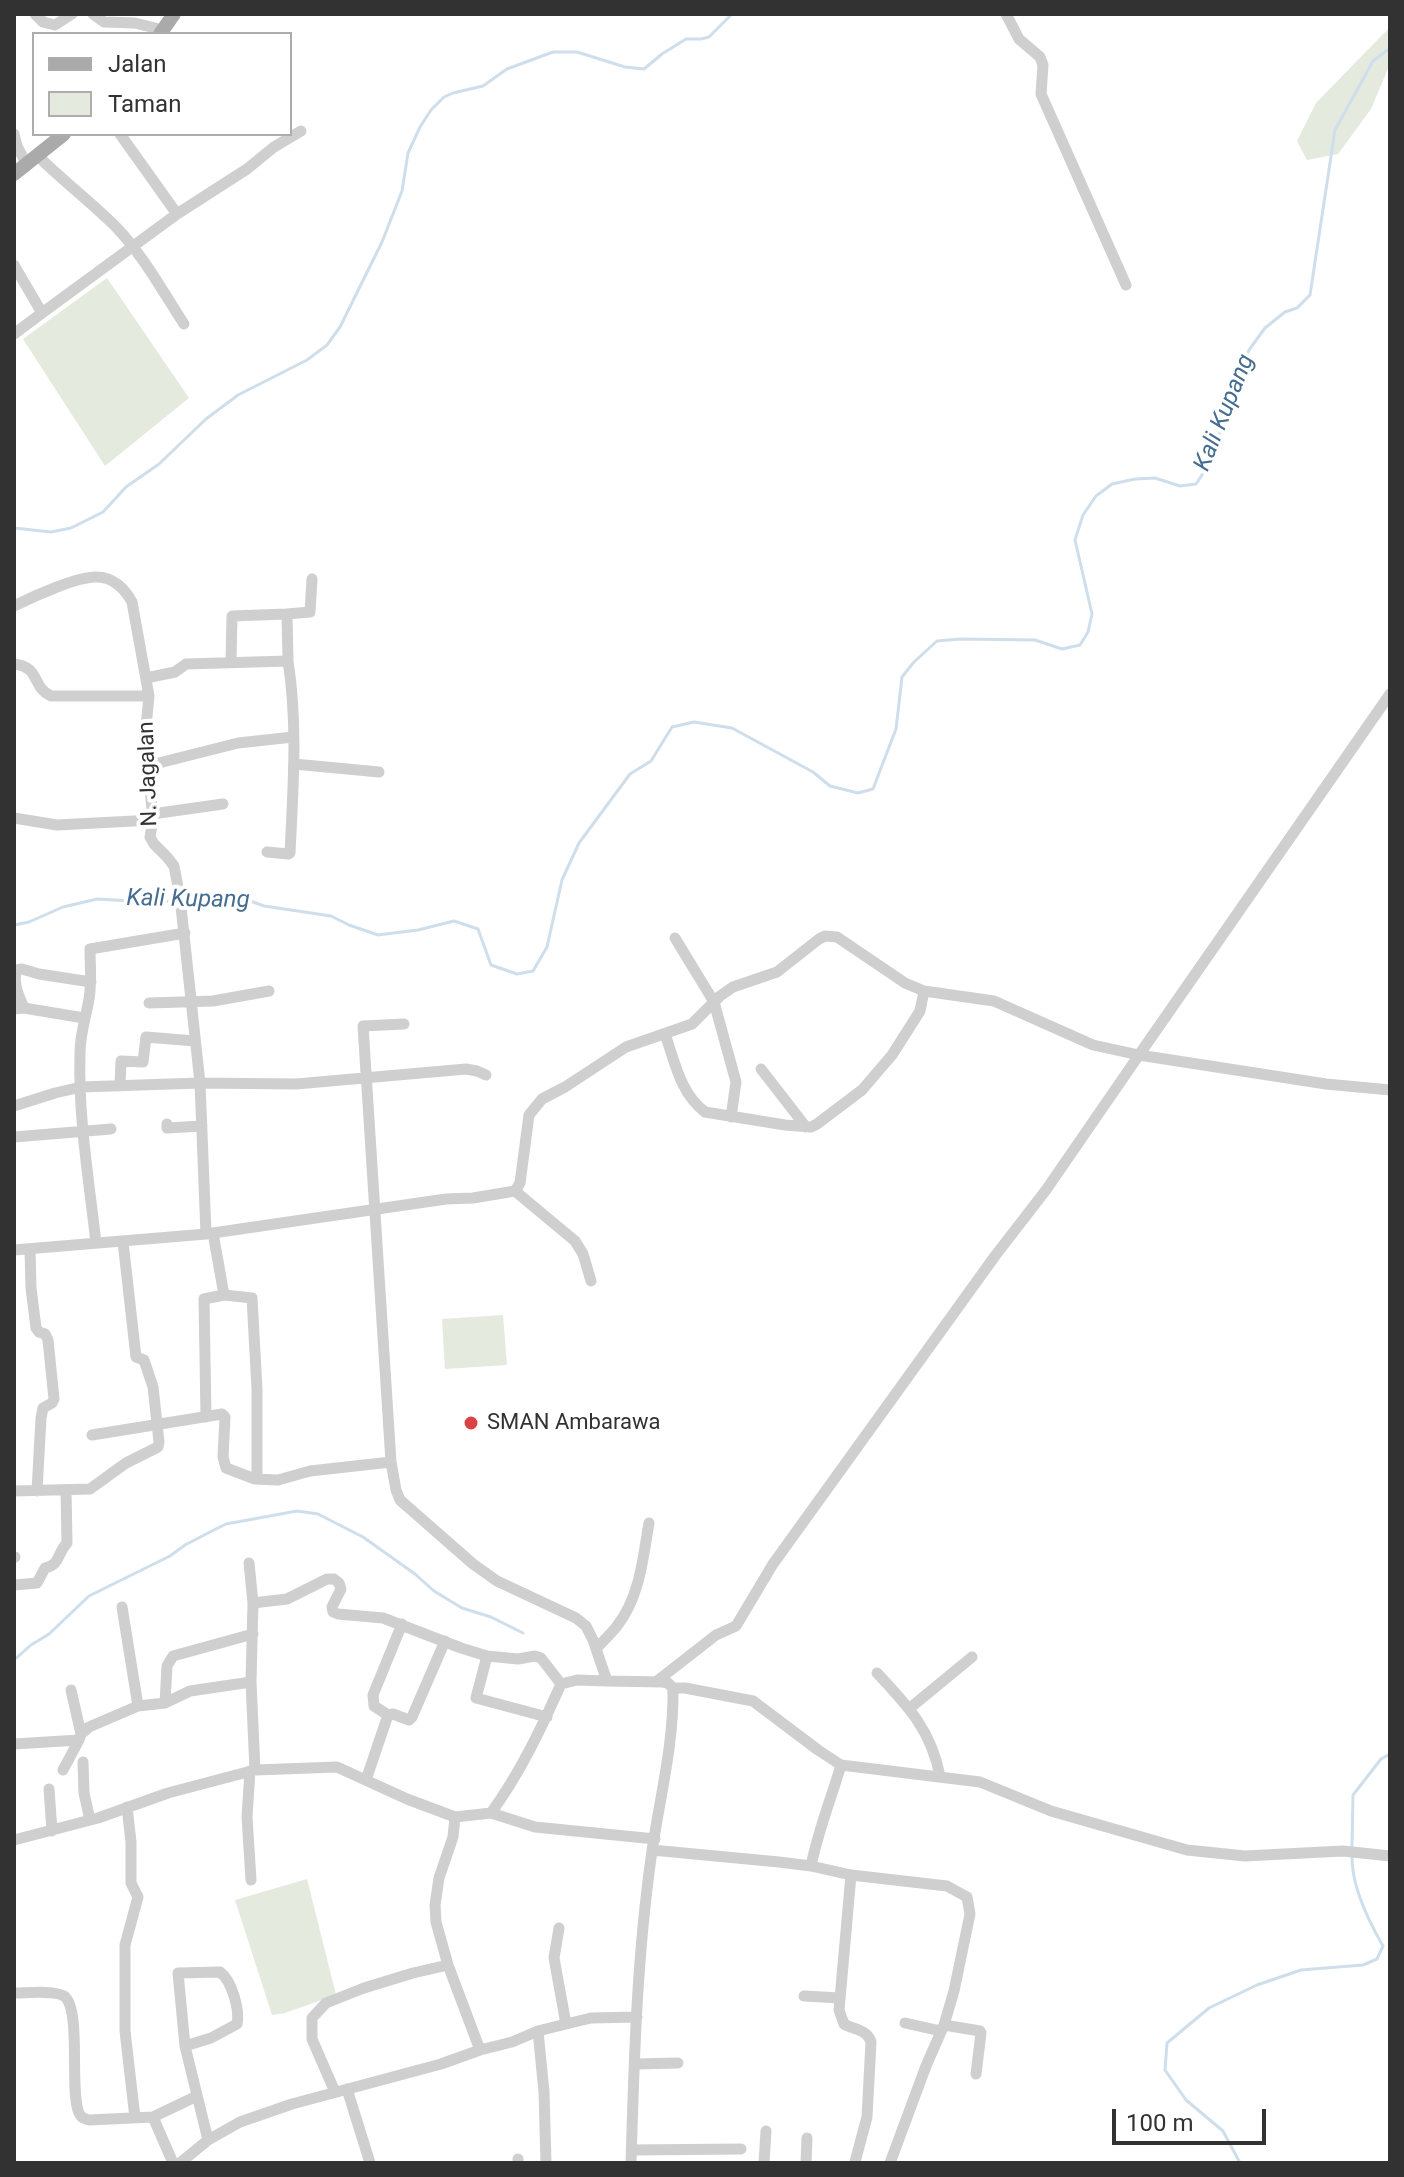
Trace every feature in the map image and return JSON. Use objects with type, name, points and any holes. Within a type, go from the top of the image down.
[{"type":"main road","points":[[162,32],[174,14]]},
{"type":"main road","points":[[26,165],[62,136]]},
{"type":"street","points":[[35,14],[50,25],[62,22],[72,14]]},
{"type":"street","points":[[93,14],[104,22],[135,23],[162,32]]},
{"type":"street","points":[[1006,14],[1019,39],[1041,61],[1041,94],[1126,285]]},
{"type":"street","points":[[14,334],[177,214],[301,131]]},
{"type":"street","points":[[14,134],[26,165],[57,176],[115,226],[184,324]]},
{"type":"street","points":[[121,136],[177,214]]},
{"type":"street","points":[[14,265],[42,313]]},
{"type":"street","name":"N. Jagalan","points":[[14,606],[77,581],[98,577],[126,590],[132,602],[149,696],[145,737],[152,817],[150,837],[174,866],[179,892]]},
{"type":"street","points":[[231,662],[232,616],[310,612],[312,579]]},
{"type":"street","points":[[267,852],[290,853],[294,764],[287,614]]},
{"type":"street","points":[[146,678],[175,672],[186,664],[288,661]]},
{"type":"street","name":"N. Jagalan","points":[[14,664],[28,667],[40,688],[51,696],[149,696]]},
{"type":"street","points":[[657,1681],[716,1635],[736,1626],[773,1564],[1046,1190],[1390,694]]},
{"type":"street","points":[[147,766],[238,743],[293,737]]},
{"type":"street","points":[[294,764],[379,772]]},
{"type":"street","points":[[14,818],[57,825],[152,817],[223,804]]},
{"type":"street","points":[[181,907],[200,1083],[209,1234],[224,1295]]},
{"type":"street","points":[[96,1243],[83,1133],[80,1050],[91,982],[90,949],[185,933]]},
{"type":"street","points":[[515,1191],[520,1183],[529,1115],[542,1099],[626,1047],[692,1024],[733,987],[777,972],[825,936],[841,939],[905,983],[924,991],[994,1001],[1093,1045],[1254,1074],[1390,1090]]},
{"type":"street","points":[[675,938],[714,1002],[736,1082],[731,1117]]},
{"type":"street","points":[[84,1018],[19,1008],[15,976],[17,970],[22,969],[91,982]]},
{"type":"street","points":[[149,1003],[191,1003],[269,991]]},
{"type":"street","points":[[665,1034],[684,1089],[694,1104],[705,1112],[811,1127],[862,1090],[892,1055],[920,1011],[924,991]]},
{"type":"street","points":[[404,1024],[363,1026],[391,1462],[396,1490],[400,1500],[473,1564],[497,1581],[576,1618],[586,1626],[607,1681]]},
{"type":"street","points":[[120,1086],[121,1061],[143,1062],[146,1037],[195,1041]]},
{"type":"street","points":[[14,1106],[81,1087],[296,1084],[466,1069],[486,1075]]},
{"type":"street","points":[[761,1069],[806,1127]]},
{"type":"street","points":[[167,1124],[167,1128],[202,1126]]},
{"type":"street","points":[[14,1137],[111,1129]]},
{"type":"street","points":[[14,1250],[209,1234],[515,1191],[575,1241],[583,1254],[591,1281]]},
{"type":"street","points":[[14,1491],[96,1487],[126,1463],[155,1450],[159,1442],[153,1387],[144,1360],[136,1357],[123,1242]]},
{"type":"street","points":[[30,1249],[36,1328],[48,1340],[54,1399],[43,1408],[41,1418],[37,1491]]},
{"type":"street","points":[[206,1417],[204,1299],[224,1295],[252,1298],[257,1389],[257,1479]]},
{"type":"street","points":[[92,1435],[224,1415],[223,1457],[226,1468],[257,1479],[278,1480],[316,1470],[391,1462]]},
{"type":"street","points":[[14,1585],[37,1583],[45,1568],[57,1562],[58,1553],[67,1543],[66,1490]]},
{"type":"street","points":[[596,1649],[619,1624],[634,1596],[649,1523]]},
{"type":"street","points":[[249,1563],[253,1603],[252,1771],[247,1817],[251,1880]]},
{"type":"street","points":[[253,1603],[287,1599],[327,1579],[334,1579],[341,1589],[332,1607],[333,1612],[383,1618],[487,1656],[518,1659],[535,1656],[541,1658],[561,1684]]},
{"type":"street","points":[[122,1607],[138,1706]]},
{"type":"street","points":[[402,1624],[373,1695],[374,1706],[388,1715],[409,1720],[412,1717],[445,1641]]},
{"type":"street","points":[[165,1703],[167,1666],[173,1656],[253,1634]]},
{"type":"street","points":[[487,1656],[476,1698],[547,1717]]},
{"type":"street","points":[[910,1708],[972,1657]]},
{"type":"street","points":[[877,1673],[921,1723],[935,1753],[940,1776]]},
{"type":"street","points":[[561,1684],[577,1680],[657,1681],[668,1683],[673,1688],[753,1701],[841,1765],[980,1782],[1051,1811],[1187,1850],[1245,1856],[1343,1851],[1390,1856]]},
{"type":"street","points":[[63,1770],[80,1737],[89,1727],[138,1706],[165,1703],[190,1691],[251,1682]]},
{"type":"street","points":[[491,1813],[511,1786],[561,1684]]},
{"type":"street","points":[[673,1688],[673,1722],[654,1844],[637,2017],[631,2157],[741,2149]]},
{"type":"street","points":[[71,1690],[80,1737]]},
{"type":"street","points":[[366,1780],[388,1715]]},
{"type":"street","points":[[14,1744],[80,1737]]},
{"type":"street","points":[[83,1762],[84,1793],[90,1820]]},
{"type":"street","points":[[811,1866],[818,1834],[841,1765]]},
{"type":"street","points":[[14,1840],[252,1771],[337,1767],[455,1817],[491,1813],[535,1827],[811,1866],[851,1875],[947,1886],[967,1897],[970,1914],[943,2028],[890,2163]]},
{"type":"street","points":[[49,1789],[52,1831]]},
{"type":"street","points":[[127,1807],[132,1852],[131,1883],[138,1897],[125,1945],[125,2031],[135,2118]]},
{"type":"street","points":[[455,1817],[453,1837],[439,1878],[436,1922],[448,1965],[480,2050]]},
{"type":"street","points":[[851,1875],[839,2010],[844,2024],[864,2032],[871,2042],[867,2117],[854,2163]]},
{"type":"street","points":[[559,1928],[554,1958],[566,2024]]},
{"type":"street","points":[[370,2163],[341,2091],[312,2039],[312,2018],[326,2003],[364,1988],[448,1965]]},
{"type":"street","points":[[185,2046],[211,2038],[237,2024],[239,2015],[228,1980],[220,1972],[178,1973],[185,2046],[208,2140]]},
{"type":"street","points":[[14,1993],[57,1994],[69,2002],[75,2041],[77,2102],[80,2114],[89,2120],[153,2117],[197,2096]]},
{"type":"street","points":[[804,1996],[840,1998]]},
{"type":"street","points":[[180,2163],[208,2140],[240,2122],[441,2064],[538,2031],[591,2018],[637,2017]]},
{"type":"street","points":[[905,2023],[980,2031],[976,2074]]},
{"type":"street","points":[[538,2031],[546,2163]]},
{"type":"street","points":[[635,2064],[678,2063]]},
{"type":"street","points":[[153,2117],[173,2163]]},
{"type":"street","points":[[764,2163],[766,2131]]},
{"type":"street","points":[[806,2163],[807,2138]]},
{"type":"green space","points":[[1390,27],[1390,64],[1371,109],[1338,154],[1307,160],[1297,141],[1316,103]]},
{"type":"green space","points":[[107,278],[189,398],[105,466],[23,339]]},
{"type":"green space","points":[[503,1315],[507,1365],[445,1369],[442,1319]]},
{"type":"green space","points":[[307,1879],[336,1995],[272,2015],[235,1900]]},
{"type":"waterway","points":[[14,528],[51,532],[71,528],[103,512],[126,487],[159,464],[206,419],[238,395],[307,360],[327,345],[340,327],[382,242],[402,191],[408,153],[420,127],[444,97],[483,86],[507,69],[553,52],[577,52],[625,67],[644,69],[686,39],[709,37],[732,14]]},
{"type":"waterway","name":"Kali Kupang","points":[[14,925],[63,907],[97,899],[148,902],[245,899],[264,906],[331,916],[378,935],[454,921],[478,929],[491,965],[517,974],[533,971],[547,947],[562,880],[579,843],[630,774],[651,761],[672,727],[694,722],[732,728],[813,772],[830,786],[858,793],[873,789],[896,729],[902,677],[914,662],[937,641],[1035,640],[1062,649],[1080,645],[1088,632],[1092,614],[1075,540],[1083,515],[1096,496],[1112,484],[1135,479],[1155,478],[1180,486],[1196,484],[1217,444],[1229,395],[1249,350],[1265,328],[1285,312],[1297,308],[1310,295],[1335,130],[1373,61],[1390,48]]},
{"type":"waterway","points":[[14,1660],[49,1634],[89,1596],[170,1556],[185,1545],[226,1524],[297,1511],[318,1514],[363,1537],[434,1591],[462,1608],[491,1617],[523,1633]]},
{"type":"waterway","points":[[1352,1847],[1353,1795],[1381,1759],[1390,1754]]},
{"type":"waterway","points":[[1240,2163],[1223,2131],[1186,2100],[1165,2070],[1167,2043],[1209,2008],[1257,1985],[1301,1970],[1363,1965],[1377,1959],[1383,1946],[1357,1891],[1352,1855]]},
{"type":"place","name":"SMAN Ambarawa","points":[[471,1423]]}]
